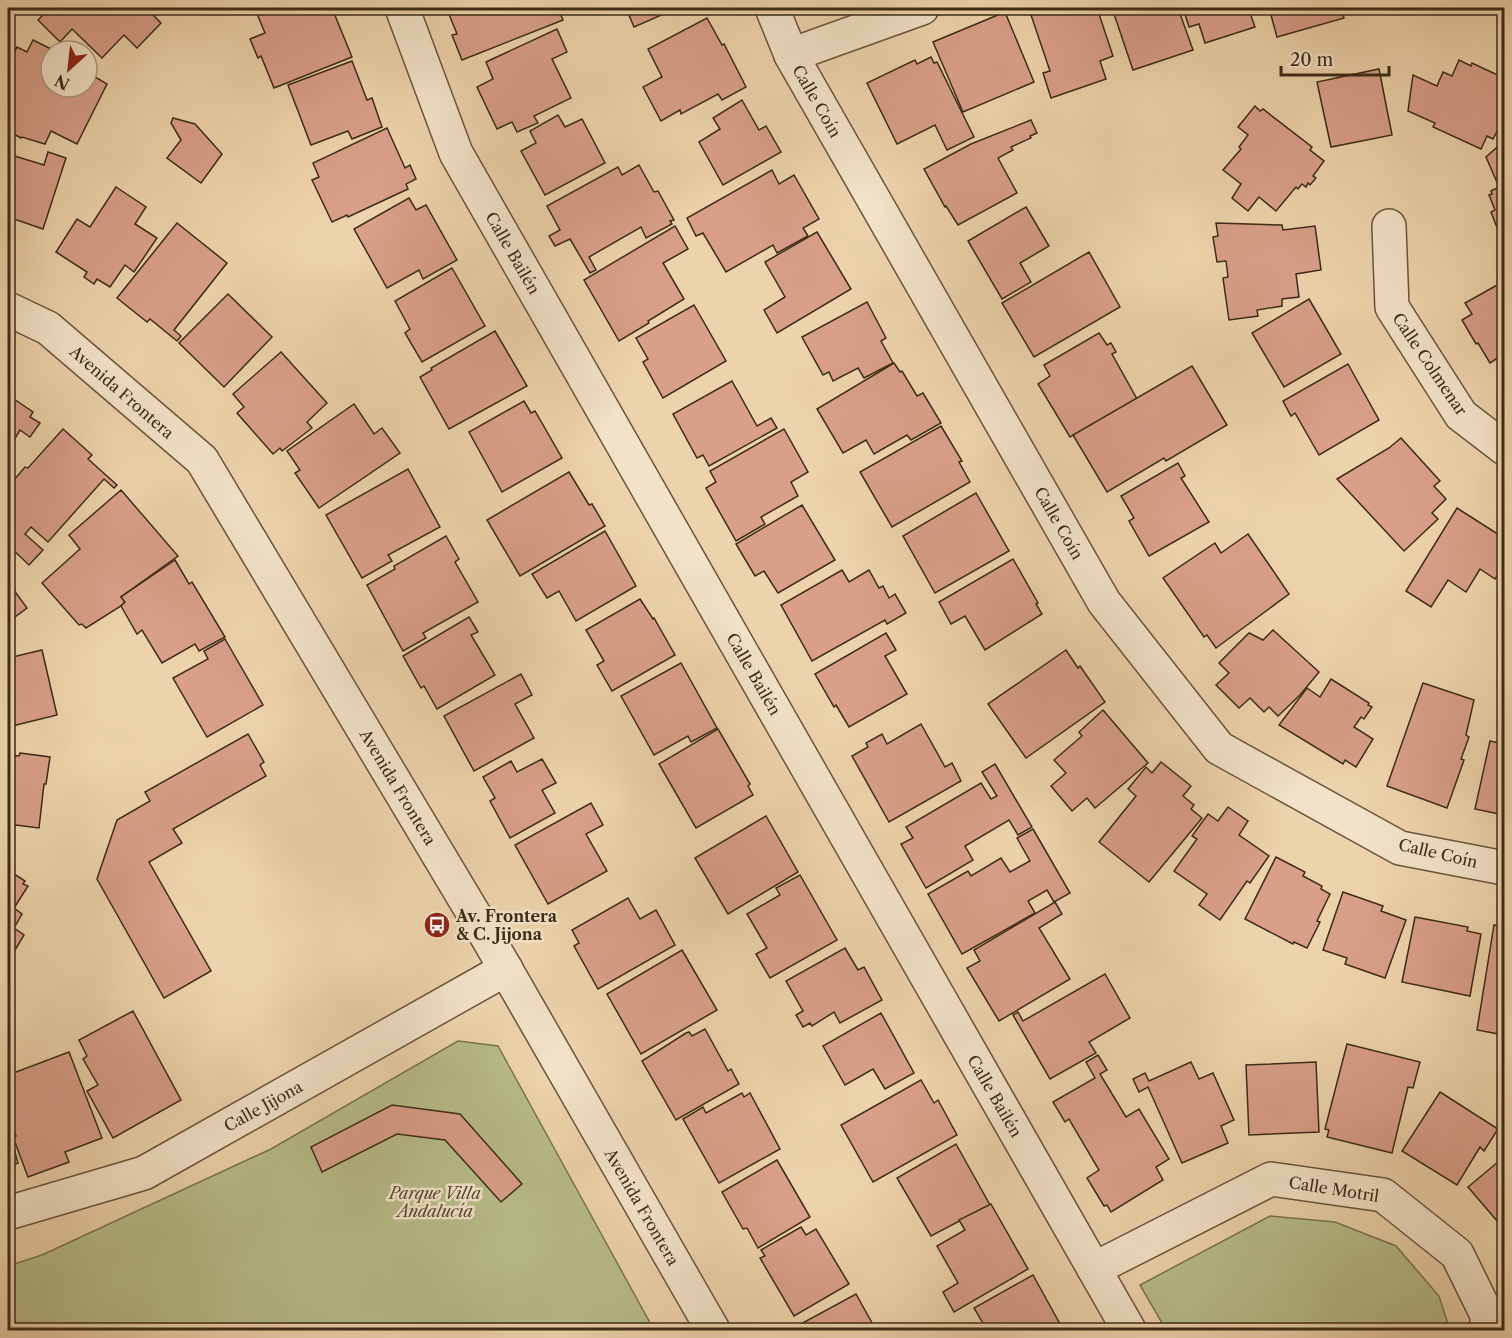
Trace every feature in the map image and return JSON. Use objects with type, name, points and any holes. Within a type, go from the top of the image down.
[{"type":"street","name":"Calle Bailén","points":[[402,8],[456,153],[1130,1330]]},
{"type":"street","name":"Calle Coín","points":[[772,8],[791,55],[1104,602],[1219,748],[1400,848],[1504,868]]},
{"type":"street","points":[[791,55],[922,8]]},
{"type":"street","name":"Calle Colmenar","points":[[1389,226],[1392,307],[1461,415],[1504,448]]},
{"type":"street","name":"Avenida Frontera","points":[[8,309],[48,328],[202,460],[506,969],[713,1330]]},
{"type":"street","name":"Calle Jijona","points":[[8,1213],[144,1173],[506,969]]},
{"type":"street","name":"Calle Motril","points":[[1094,1269],[1271,1179],[1383,1195],[1457,1254],[1487,1315],[1487,1330]]},
{"type":"green space","name":"Parque Villa Andalucía","points":[[458,1041],[498,1046],[654,1330],[8,1330],[8,1266],[42,1255],[271,1149]]},
{"type":"green space","points":[[1270,1216],[1335,1222],[1396,1246],[1439,1296],[1450,1330],[1166,1330],[1140,1285]]},
{"type":"building","points":[[50,8],[148,8],[161,23],[137,48],[124,35],[102,58],[99,55],[99,39],[82,39],[72,29],[63,39],[57,39],[38,20]]},
{"type":"building","points":[[332,8],[352,57],[274,88],[261,56],[258,58],[250,39],[265,33],[255,9]]},
{"type":"building","points":[[458,8],[558,8],[563,20],[462,60],[452,35],[457,34],[448,12]]},
{"type":"building","points":[[626,8],[672,8],[673,10],[634,27]]},
{"type":"building","points":[[1044,8],[1097,8],[1113,56],[1100,61],[1106,79],[1051,98],[1043,73],[1050,71],[1030,12]]},
{"type":"building","points":[[1112,8],[1178,8],[1193,50],[1133,70]]},
{"type":"building","points":[[1183,8],[1256,8],[1249,10],[1255,27],[1205,43],[1199,24],[1189,27]]},
{"type":"building","points":[[1269,8],[1341,8],[1344,18],[1277,37]]},
{"type":"building","points":[[1005,12],[1034,82],[963,112],[933,42]]},
{"type":"building","points":[[707,18],[722,45],[724,44],[746,87],[722,100],[718,94],[681,114],[680,110],[661,121],[643,87],[662,77],[648,49]]},
{"type":"building","points":[[557,29],[567,52],[552,59],[571,98],[534,116],[538,123],[517,132],[512,122],[497,129],[477,87],[493,79],[486,62]]},
{"type":"building","points":[[33,40],[39,43],[39,99],[99,99],[99,79],[107,84],[77,144],[51,131],[45,144],[21,138],[8,131],[8,66],[17,47],[27,52]]},
{"type":"building","points":[[931,57],[934,63],[937,62],[974,137],[947,150],[935,125],[897,144],[867,83],[915,60],[917,64]]},
{"type":"building","points":[[1459,60],[1471,66],[1472,63],[1504,78],[1504,118],[1493,139],[1487,136],[1481,149],[1433,127],[1435,123],[1408,111],[1413,75],[1437,86],[1443,72],[1452,76]]},
{"type":"building","points":[[352,61],[367,100],[372,98],[382,127],[352,139],[348,131],[311,145],[288,85]]},
{"type":"building","points":[[1379,69],[1392,135],[1331,147],[1317,82]]},
{"type":"building","points":[[742,100],[759,130],[766,126],[781,152],[723,185],[699,142],[720,129],[713,118]]},
{"type":"building","points":[[1255,106],[1260,111],[1263,109],[1312,147],[1310,150],[1324,161],[1313,176],[1316,178],[1310,185],[1308,183],[1306,187],[1302,184],[1298,189],[1296,187],[1276,211],[1259,197],[1248,211],[1232,198],[1241,184],[1223,170],[1241,149],[1239,147],[1248,135],[1238,127]]},
{"type":"building","points":[[558,115],[565,127],[582,119],[605,163],[545,195],[521,151],[536,143],[530,131]]},
{"type":"building","points":[[173,118],[195,124],[222,154],[201,183],[167,158],[181,140],[171,123]]},
{"type":"building","points":[[1031,120],[1037,133],[1011,147],[1013,150],[998,158],[1017,193],[958,225],[924,169],[971,144]]},
{"type":"building","points":[[387,128],[405,168],[410,165],[416,179],[406,184],[408,189],[332,222],[312,180],[319,177],[313,163]]},
{"type":"building","points":[[1504,141],[1504,230],[1498,230],[1491,212],[1495,210],[1489,195],[1492,194],[1491,191],[1499,187],[1486,157]]},
{"type":"building","points":[[48,152],[66,158],[43,229],[8,217],[8,154],[44,165]]},
{"type":"building","points":[[639,165],[654,192],[658,191],[674,220],[670,221],[672,224],[646,238],[641,227],[589,257],[596,270],[590,273],[570,239],[555,246],[549,236],[560,230],[547,206],[618,167],[622,175]]},
{"type":"building","points":[[772,170],[779,184],[794,175],[819,219],[803,228],[808,236],[777,253],[773,245],[726,272],[703,233],[696,236],[687,218]]},
{"type":"building","points":[[116,187],[146,207],[135,224],[157,238],[134,272],[125,265],[110,287],[97,279],[94,284],[84,277],[87,272],[56,252],[77,219],[90,227]]},
{"type":"building","points":[[409,198],[416,210],[426,205],[457,260],[423,279],[419,270],[387,288],[354,229]]},
{"type":"building","points":[[1026,207],[1049,246],[1020,263],[1031,282],[1002,299],[968,241]]},
{"type":"building","points":[[177,223],[227,263],[174,330],[181,336],[177,341],[150,319],[147,322],[117,298]]},
{"type":"building","points":[[1216,223],[1282,225],[1283,230],[1315,226],[1321,270],[1296,274],[1299,297],[1282,299],[1282,306],[1257,310],[1258,316],[1229,320],[1223,278],[1228,277],[1226,261],[1217,262],[1213,237],[1218,236]]},
{"type":"building","points":[[675,226],[688,249],[663,263],[684,299],[619,341],[584,280]]},
{"type":"building","points":[[817,232],[851,289],[777,333],[764,310],[785,297],[765,262]]},
{"type":"building","points":[[1089,252],[1120,307],[1034,357],[1002,303]]},
{"type":"building","points":[[452,268],[485,326],[422,362],[405,333],[410,329],[395,301]]},
{"type":"building","points":[[1504,278],[1504,354],[1490,363],[1462,320],[1472,314],[1465,303],[1499,284],[1497,282]]},
{"type":"building","points":[[228,294],[272,337],[224,387],[179,343]]},
{"type":"building","points":[[1309,299],[1341,354],[1284,387],[1252,333]]},
{"type":"building","points":[[867,302],[886,338],[881,341],[893,363],[864,378],[858,368],[833,381],[829,372],[823,375],[802,337]]},
{"type":"building","points":[[694,305],[726,361],[663,398],[643,362],[648,359],[636,338]]},
{"type":"building","points":[[495,331],[527,386],[449,429],[420,377],[432,370],[431,368]]},
{"type":"building","points":[[1099,333],[1107,345],[1111,343],[1116,352],[1112,354],[1137,399],[1070,437],[1038,384],[1050,376],[1044,365]]},
{"type":"building","points":[[281,352],[327,403],[307,422],[312,428],[282,451],[280,448],[273,454],[237,413],[244,407],[233,394]]},
{"type":"building","points":[[894,363],[900,372],[902,371],[917,396],[923,393],[941,423],[911,440],[907,435],[874,454],[866,440],[843,453],[817,409]]},
{"type":"building","points":[[1348,364],[1379,420],[1319,455],[1295,413],[1291,416],[1283,401]]},
{"type":"building","points":[[1192,366],[1227,425],[1166,461],[1164,458],[1107,492],[1073,435]]},
{"type":"building","points":[[732,381],[757,426],[771,418],[777,428],[709,466],[703,455],[697,458],[673,414]]},
{"type":"building","points":[[8,395],[33,412],[30,417],[40,423],[30,437],[20,430],[8,450]]},
{"type":"building","points":[[524,401],[531,413],[535,411],[562,458],[502,492],[469,432]]},
{"type":"building","points":[[354,404],[374,434],[382,428],[400,453],[319,508],[295,473],[300,470],[287,451]]},
{"type":"building","points":[[941,426],[962,461],[959,462],[970,482],[892,527],[860,472]]},
{"type":"building","points":[[63,429],[92,455],[88,459],[117,485],[114,488],[104,479],[48,542],[31,527],[25,534],[43,550],[29,565],[8,545],[8,514],[10,511],[8,487]]},
{"type":"building","points":[[784,429],[808,472],[791,482],[798,496],[761,517],[765,524],[736,541],[706,488],[716,482],[710,471]]},
{"type":"building","points":[[1401,438],[1440,481],[1434,486],[1446,499],[1432,513],[1438,519],[1404,551],[1337,479],[1389,448]]},
{"type":"building","points":[[1178,463],[1185,476],[1181,478],[1209,522],[1149,556],[1129,521],[1134,518],[1121,496]]},
{"type":"building","points":[[408,469],[440,527],[388,555],[392,561],[362,578],[326,515]]},
{"type":"building","points":[[569,472],[605,526],[520,576],[487,520]]},
{"type":"building","points":[[121,490],[178,556],[121,597],[125,602],[121,606],[86,628],[82,624],[79,625],[42,583],[80,549],[69,535]]},
{"type":"building","points":[[976,493],[1009,551],[935,593],[903,536]]},
{"type":"building","points":[[802,505],[835,560],[778,593],[764,571],[755,576],[736,544]]},
{"type":"building","points":[[1457,508],[1504,538],[1504,563],[1495,579],[1480,569],[1466,592],[1448,580],[1431,607],[1406,591]]},
{"type":"building","points":[[605,531],[636,586],[576,621],[559,591],[547,598],[532,574]]},
{"type":"building","points":[[1248,534],[1289,594],[1216,648],[1207,635],[1204,637],[1163,578],[1215,543],[1221,553]]},
{"type":"building","points":[[446,536],[459,559],[455,562],[478,602],[423,633],[426,638],[403,651],[367,585],[395,569],[394,566]]},
{"type":"building","points":[[1013,559],[1042,614],[985,650],[965,616],[951,624],[939,602]]},
{"type":"building","points":[[175,560],[189,584],[192,582],[225,637],[199,651],[195,644],[162,663],[142,630],[137,634],[121,606],[125,602],[121,597]]},
{"type":"building","points":[[842,570],[849,582],[869,570],[879,588],[883,586],[889,598],[895,594],[906,613],[887,624],[885,620],[812,661],[781,605]]},
{"type":"building","points":[[8,582],[27,608],[8,622]]},
{"type":"building","points":[[640,599],[654,618],[675,655],[612,691],[597,665],[604,661],[586,630]]},
{"type":"building","points":[[469,617],[478,632],[471,635],[495,675],[437,709],[424,686],[421,688],[403,656]]},
{"type":"building","points":[[1273,630],[1319,672],[1278,716],[1269,707],[1264,712],[1250,698],[1239,708],[1216,685],[1229,673],[1219,663],[1249,633],[1263,640]]},
{"type":"building","points":[[886,633],[896,650],[885,656],[907,694],[849,727],[836,705],[834,707],[815,674]]},
{"type":"building","points":[[225,639],[263,705],[207,737],[173,678],[208,659],[204,651]]},
{"type":"building","points":[[42,650],[57,715],[8,727],[8,658]]},
{"type":"building","points":[[1066,650],[1105,702],[1026,758],[988,704]]},
{"type":"building","points":[[681,663],[717,728],[691,742],[688,736],[654,755],[621,696]]},
{"type":"building","points":[[521,674],[532,695],[515,704],[534,738],[474,771],[444,716]]},
{"type":"building","points":[[1331,679],[1372,707],[1364,719],[1361,717],[1354,727],[1373,739],[1356,767],[1345,760],[1343,764],[1279,725],[1307,688],[1320,697]]},
{"type":"building","points":[[1423,683],[1474,700],[1466,735],[1469,737],[1461,759],[1464,760],[1447,808],[1387,786]]},
{"type":"building","points":[[1103,710],[1148,763],[1095,808],[1087,798],[1072,811],[1051,786],[1066,773],[1054,760],[1082,736],[1079,732]]},
{"type":"building","points":[[921,724],[945,767],[952,763],[961,781],[889,822],[852,756],[868,747],[866,743],[882,734],[887,744]]},
{"type":"building","points":[[718,729],[750,784],[748,786],[753,795],[696,828],[659,764]]},
{"type":"building","points":[[248,734],[264,762],[260,765],[266,776],[173,829],[182,843],[149,862],[211,971],[164,998],[97,879],[117,820],[150,801],[145,792]]},
{"type":"building","points":[[1490,741],[1504,744],[1504,815],[1475,809]]},
{"type":"building","points":[[20,753],[50,757],[39,828],[8,824],[8,755],[19,756]]},
{"type":"building","points":[[542,759],[556,783],[542,790],[555,813],[510,838],[490,801],[495,798],[483,777],[511,761],[517,772]]},
{"type":"building","points":[[1161,762],[1191,786],[1183,796],[1194,805],[1191,809],[1202,818],[1149,882],[1099,842],[1136,796],[1128,789],[1146,767],[1152,773]]},
{"type":"building","points":[[995,764],[1032,827],[1018,835],[1009,820],[965,846],[973,860],[926,888],[901,844],[913,838],[906,827],[981,783],[991,799],[997,796],[982,772]]},
{"type":"building","points":[[591,803],[603,825],[586,834],[607,871],[548,904],[515,845]]},
{"type":"building","points":[[1228,807],[1248,821],[1239,835],[1269,856],[1250,883],[1247,881],[1220,920],[1199,905],[1207,894],[1174,871],[1197,839],[1192,836],[1208,814],[1218,821]]},
{"type":"building","points":[[766,816],[798,872],[728,914],[695,858]]},
{"type":"building","points":[[1033,829],[1070,893],[1054,902],[1047,890],[1028,901],[1035,913],[962,954],[928,894],[968,871],[971,876],[1001,858],[1010,872],[1030,861],[1017,838]]},
{"type":"building","points":[[1276,857],[1305,872],[1303,876],[1322,886],[1321,889],[1330,894],[1307,948],[1294,942],[1293,944],[1245,919]]},
{"type":"building","points":[[8,870],[25,881],[23,884],[28,886],[14,908],[22,914],[14,928],[24,935],[8,962]]},
{"type":"building","points":[[800,875],[837,940],[770,978],[756,954],[767,948],[747,914],[780,895],[776,888]]},
{"type":"building","points":[[1343,892],[1383,906],[1381,911],[1406,920],[1385,978],[1345,964],[1347,958],[1323,950]]},
{"type":"building","points":[[628,898],[640,919],[656,910],[675,945],[598,989],[574,946],[579,943],[572,930]]},
{"type":"building","points":[[1055,902],[1062,914],[1039,928],[1070,979],[999,1021],[967,968],[980,961],[974,950]]},
{"type":"building","points":[[1415,917],[1468,927],[1467,931],[1481,934],[1470,996],[1402,982]]},
{"type":"building","points":[[1494,925],[1504,926],[1504,1035],[1477,1030]]},
{"type":"building","points":[[845,948],[858,970],[864,967],[882,1000],[840,1023],[834,1012],[812,1026],[810,1023],[803,1027],[796,1015],[803,1011],[786,981]]},
{"type":"building","points":[[682,950],[717,1010],[641,1054],[607,994]]},
{"type":"building","points":[[1105,974],[1130,1018],[1089,1042],[1096,1053],[1050,1079],[1013,1015],[1018,1012],[1023,1021]]},
{"type":"building","points":[[133,1011],[181,1100],[113,1138],[87,1091],[98,1085],[83,1059],[87,1056],[79,1040]]},
{"type":"building","points":[[881,1013],[914,1073],[885,1089],[873,1069],[845,1085],[823,1046]]},
{"type":"building","points":[[705,1029],[728,1071],[731,1069],[739,1084],[676,1120],[642,1061],[686,1033],[689,1032],[692,1036]]},
{"type":"building","points":[[1347,1044],[1420,1062],[1413,1088],[1408,1087],[1392,1153],[1327,1137],[1329,1130],[1325,1129]]},
{"type":"building","points":[[69,1052],[102,1138],[65,1152],[69,1162],[28,1177],[13,1137],[16,1136],[8,1114],[8,1075]]},
{"type":"building","points":[[1098,1055],[1107,1070],[1100,1074],[1126,1117],[1139,1109],[1169,1159],[1156,1167],[1163,1180],[1111,1212],[1107,1205],[1104,1206],[1087,1178],[1099,1170],[1069,1119],[1065,1122],[1053,1102],[1095,1078],[1086,1062]]},
{"type":"building","points":[[1191,1062],[1199,1079],[1213,1073],[1234,1120],[1221,1126],[1228,1143],[1182,1163],[1148,1087],[1139,1092],[1133,1079],[1145,1073],[1149,1081]]},
{"type":"building","points":[[1316,1062],[1319,1132],[1249,1135],[1246,1065]]},
{"type":"building","points":[[921,1080],[934,1103],[938,1100],[957,1135],[873,1182],[841,1125]]},
{"type":"building","points":[[1440,1092],[1498,1129],[1484,1151],[1480,1147],[1457,1185],[1402,1151]]},
{"type":"building","points":[[742,1093],[744,1097],[750,1093],[780,1149],[719,1183],[683,1119],[703,1107],[706,1113]]},
{"type":"building","points":[[392,1105],[460,1114],[522,1184],[501,1202],[445,1140],[397,1134],[322,1172],[311,1147]]},
{"type":"building","points":[[8,1132],[18,1163],[8,1167]]},
{"type":"building","points":[[956,1144],[990,1205],[931,1236],[897,1178]]},
{"type":"building","points":[[1504,1157],[1504,1229],[1468,1187]]},
{"type":"building","points":[[777,1160],[810,1217],[758,1248],[747,1228],[743,1229],[722,1192]]},
{"type":"building","points":[[991,1204],[1028,1269],[954,1312],[943,1292],[958,1283],[937,1246],[965,1230],[959,1220]]},
{"type":"building","points":[[801,1227],[806,1235],[816,1229],[849,1284],[794,1316],[760,1258],[765,1256],[761,1250]]},
{"type":"building","points":[[1033,1275],[1060,1324],[1056,1326],[1059,1330],[987,1330],[974,1308]]},
{"type":"building","points":[[856,1294],[876,1330],[799,1330],[797,1326]]},
{"type":"place","name":"Av. Frontera & C. Jijona","points":[[437,925]]}]
